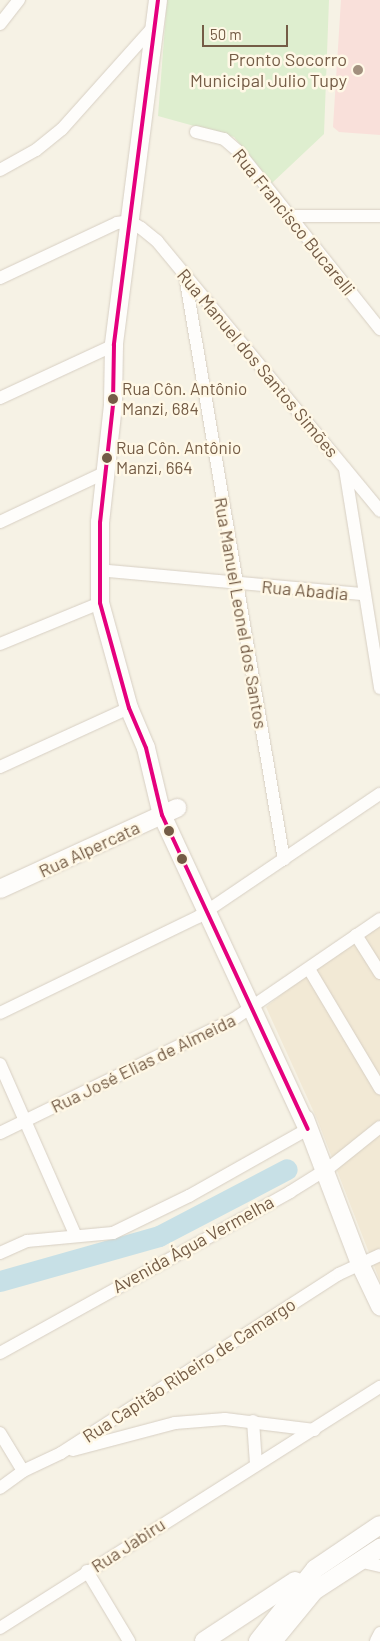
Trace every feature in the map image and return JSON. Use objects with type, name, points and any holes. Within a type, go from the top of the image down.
[{"type":"street","points":[[0,24],[19,0]]},
{"type":"street","points":[[158,0],[114,345],[113,405],[104,473],[98,570],[100,603],[129,708],[146,748],[205,913],[251,1009],[270,1029],[298,1090],[308,1129],[324,1172],[360,1264],[380,1306]]},
{"type":"street","points":[[0,170],[36,150],[62,129],[154,26]]},
{"type":"street","name":"Rua Francisco Bucarelli","points":[[196,132],[231,144],[380,329]]},
{"type":"street","points":[[290,216],[380,216]]},
{"type":"street","points":[[0,278],[103,229],[129,221]]},
{"type":"street","name":"Rua Manuel dos Santos Simões","points":[[129,221],[157,241],[345,467],[380,512]]},
{"type":"street","name":"Rua Manuel Leonel dos Santos","points":[[185,276],[284,860]]},
{"type":"street","points":[[0,398],[114,345]]},
{"type":"street","points":[[345,467],[380,688]]},
{"type":"street","points":[[0,522],[104,473]]},
{"type":"street","name":"Rua Abadia","points":[[98,570],[236,584],[364,594]]},
{"type":"street","points":[[0,644],[100,603]]},
{"type":"street","points":[[0,767],[129,708]]},
{"type":"street","points":[[0,1014],[205,913],[380,794]]},
{"type":"street","name":"Rua Alpercata","points":[[0,889],[169,812]]},
{"type":"street","name":"Rua José Elias de Almeida","points":[[0,1134],[251,1009],[380,919]]},
{"type":"street","points":[[356,935],[380,974]]},
{"type":"street","points":[[309,969],[380,1088]]},
{"type":"street","points":[[0,1064],[76,1234]]},
{"type":"street","name":"Avenida Água Vermelha","points":[[0,1353],[324,1172],[380,1127]]},
{"type":"street","points":[[0,1253],[27,1241],[76,1234],[113,1233],[189,1196],[308,1129]]},
{"type":"street","name":"Rua Capitão Ribeiro de Camargo","points":[[0,1488],[24,1470],[61,1453],[360,1264],[380,1255]]},
{"type":"street","name":"Rua Jabiru","points":[[0,1628],[87,1571],[380,1387]]},
{"type":"street","points":[[61,1453],[175,1423],[253,1421],[314,1430]]},
{"type":"street","points":[[253,1421],[256,1464]]},
{"type":"street","points":[[0,1433],[24,1470]]},
{"type":"street","points":[[204,1641],[380,1525]]},
{"type":"street","points":[[268,1637],[314,1592],[380,1548]]},
{"type":"street","points":[[359,1561],[380,1566]]},
{"type":"street","points":[[268,1637],[315,1569]]},
{"type":"street","points":[[87,1571],[129,1641]]},
{"type":"street","points":[[239,1618],[256,1621],[268,1637]]},
{"type":"street","points":[[376,1641],[380,1633]]},
{"type":"shaded area","name":"Pronto Socorro Municipal Julio Tupy","points":[[341,0],[380,0],[380,135],[339,132],[333,127]]},
{"type":"shaded area","points":[[380,912],[380,1281],[317,1119],[266,1007]]},
{"type":"green space","points":[[167,0],[329,0],[324,134],[272,183],[234,137],[158,116]]},
{"type":"waterway","points":[[0,1281],[159,1236],[287,1169]]},
{"type":"transit line","points":[[158,0],[114,345],[113,405],[100,522],[100,603],[129,708],[146,748],[162,815],[308,1129]]},
{"type":"place","name":"Pronto Socorro Municipal Julio Tupy","points":[[358,70]]},
{"type":"place","name":"Rua Côn. Antônio Manzi, 684","points":[[113,399]]},
{"type":"place","name":"Rua Côn. Antônio Manzi, 664","points":[[107,458]]}]
